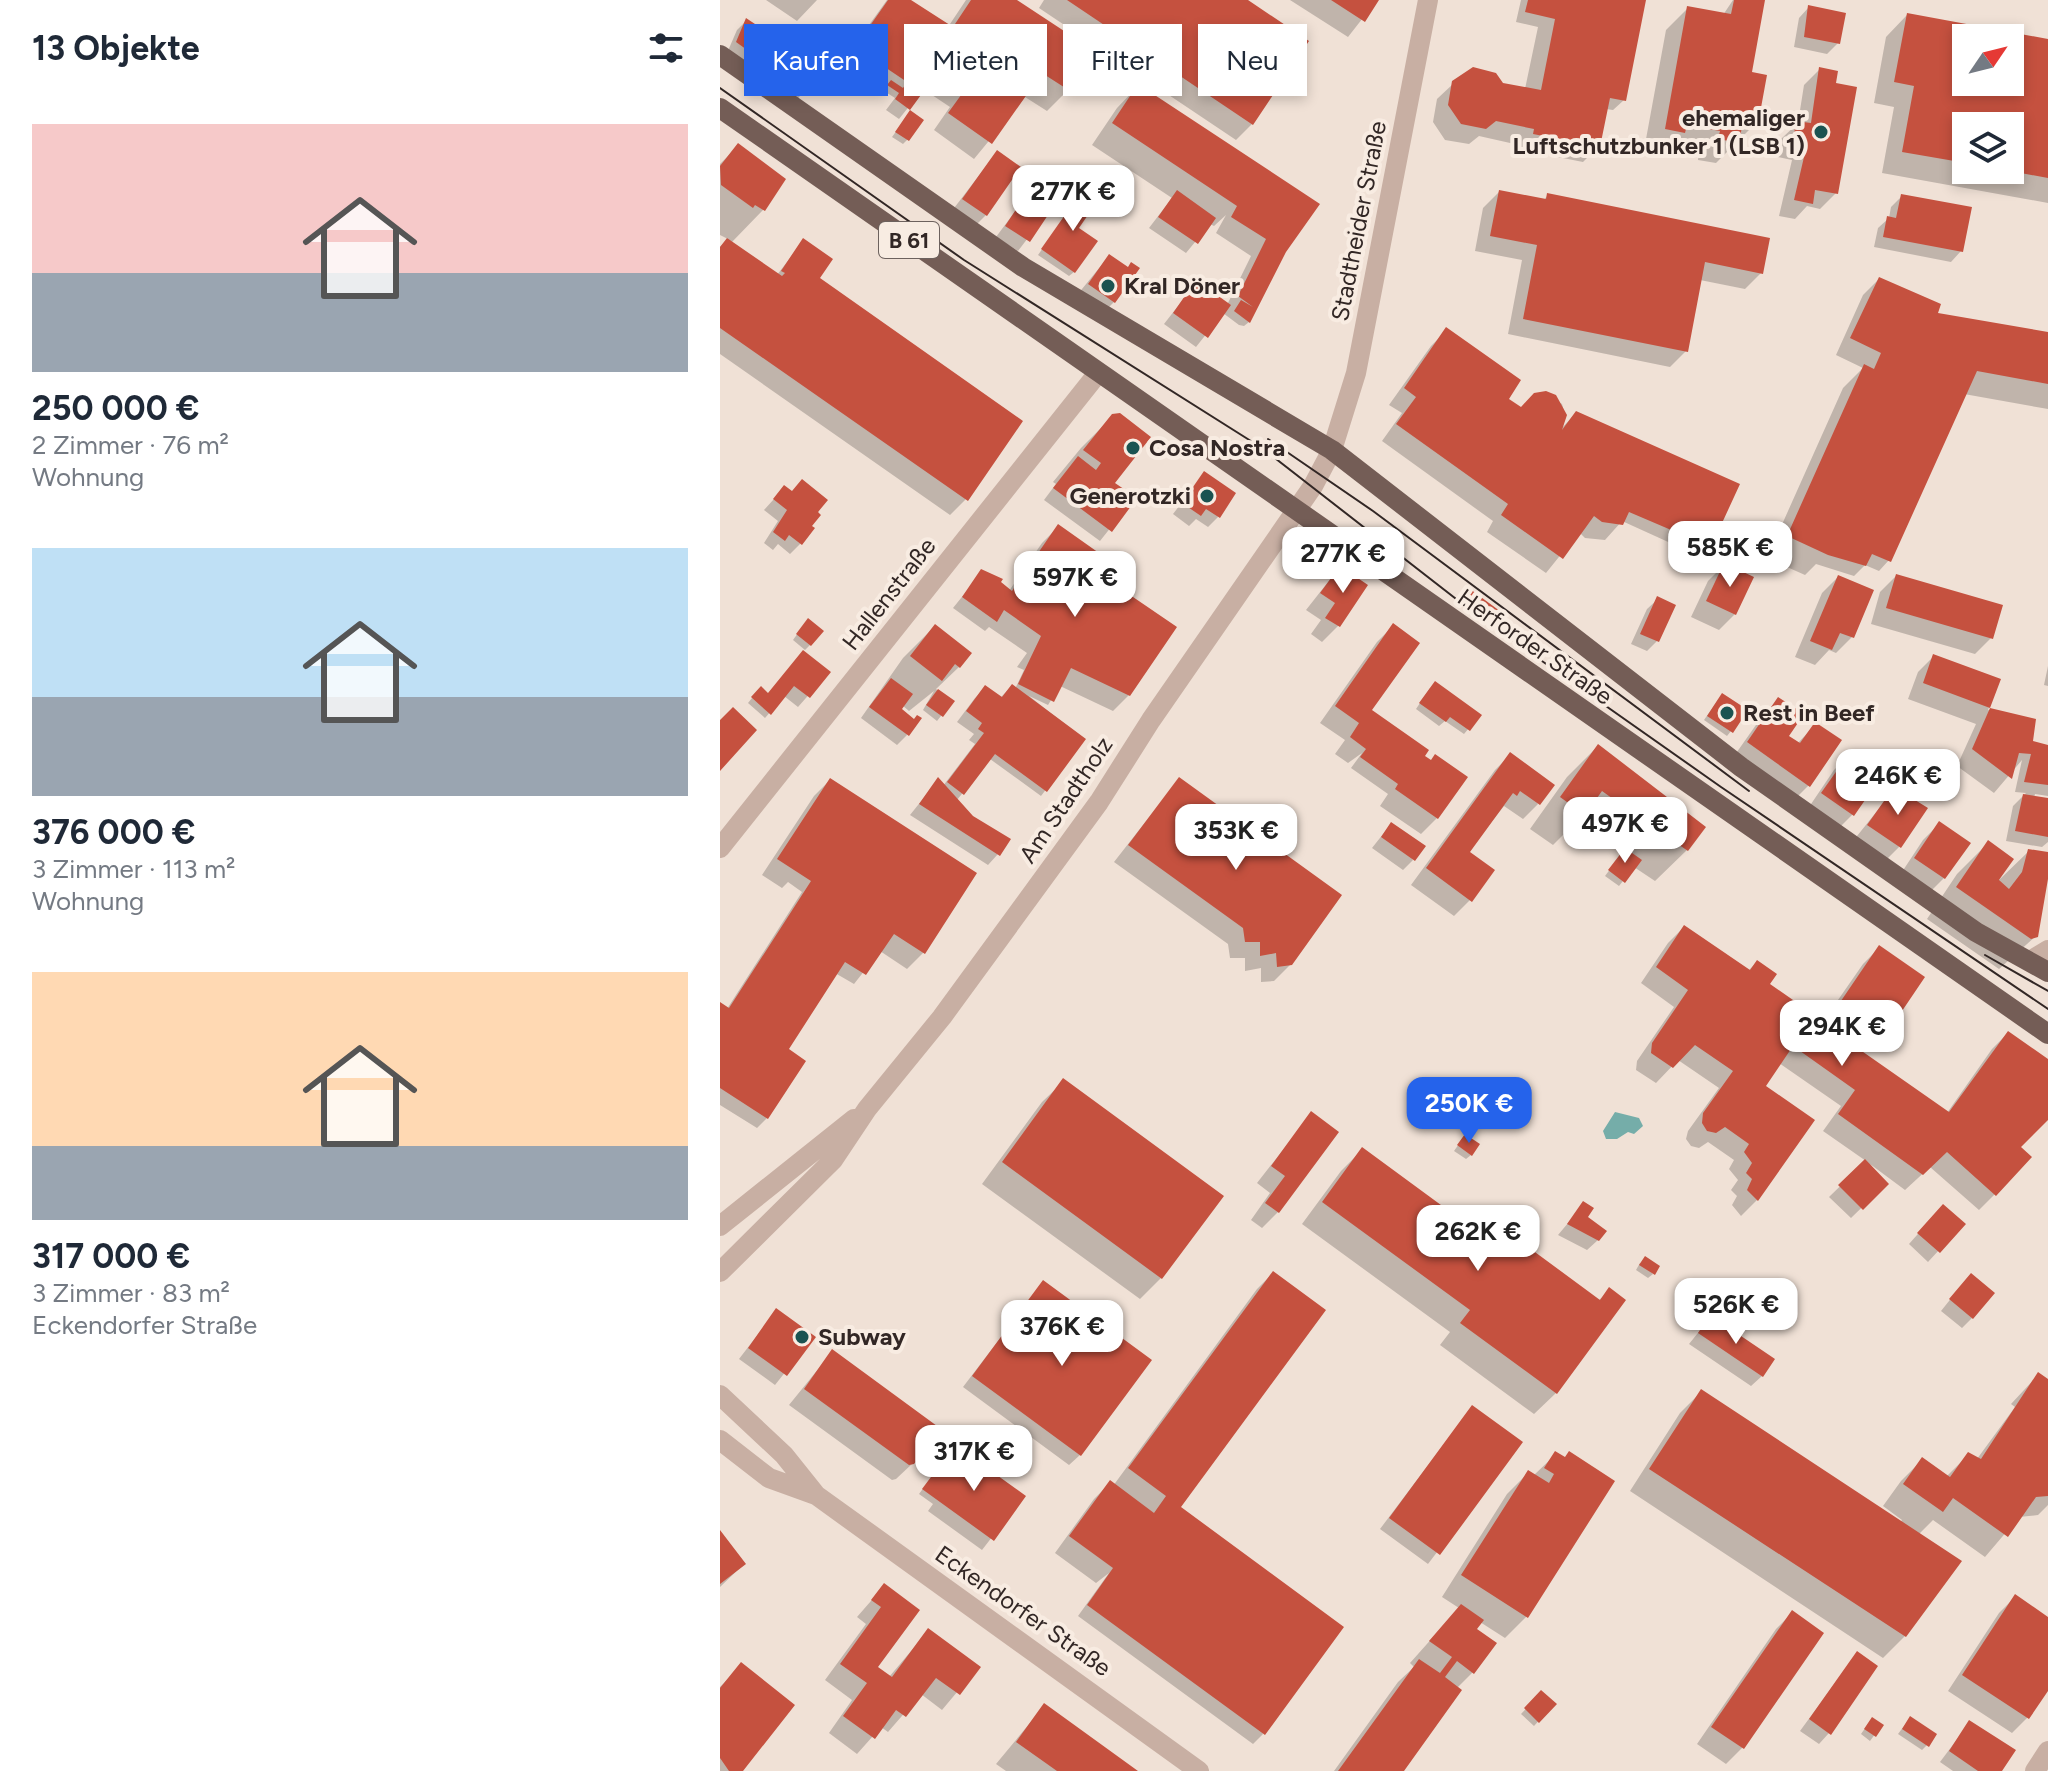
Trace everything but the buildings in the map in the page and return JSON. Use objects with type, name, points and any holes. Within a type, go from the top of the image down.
[{"type":"main road","name":"Herforder Straße","points":[[720,55],[1023,267],[1332,450],[1741,767],[1976,932],[2048,972]]},
{"type":"main road","name":"Herforder Straße","points":[[720,108],[2048,1034]]},
{"type":"street","name":"Stadtheider Straße","points":[[1298,513],[1332,450],[1356,373],[1428,0]]},
{"type":"street","name":"Hallenstraße","points":[[720,848],[1098,373]]},
{"type":"street","name":"Am Stadtholz","points":[[720,1272],[833,1160],[867,1109],[1014,921],[1298,513]]},
{"type":"street","points":[[2030,961],[2048,950]]},
{"type":"street","name":"Am Stadtholz","points":[[725,1218],[867,1109]]},
{"type":"street","name":"Eckendorfer Straße","points":[[720,1395],[784,1455],[816,1495],[1199,1771]]},
{"type":"street","name":"Eckendorfer Straße","points":[[720,1440],[769,1478],[816,1495]]},
{"type":"street","points":[[2035,1771],[2048,1751]]},
{"type":"water","points":[[1615,1112],[1639,1118],[1643,1126],[1634,1134],[1628,1132],[1617,1139],[1606,1139],[1603,1131]]},
{"type":"tram line","points":[[720,88],[964,260],[1262,448],[1478,616],[1721,787],[2048,1009]]},
{"type":"tram line","points":[[1268,439],[1373,511],[1749,791]]},
{"type":"tram line","points":[[1985,955],[2048,991]]},
{"type":"place","name":"ehemaliger Luftschutzbunker 1 (LSB 1)","points":[[1821,132]]},
{"type":"place","name":"Kral Döner","points":[[1108,286]]},
{"type":"place","name":"Cosa Nostra","points":[[1133,448]]},
{"type":"place","name":"Generotzki","points":[[1207,496]]},
{"type":"place","name":"Rest in Beef","points":[[1727,713]]},
{"type":"place","name":"Subway","points":[[802,1337]]}]
